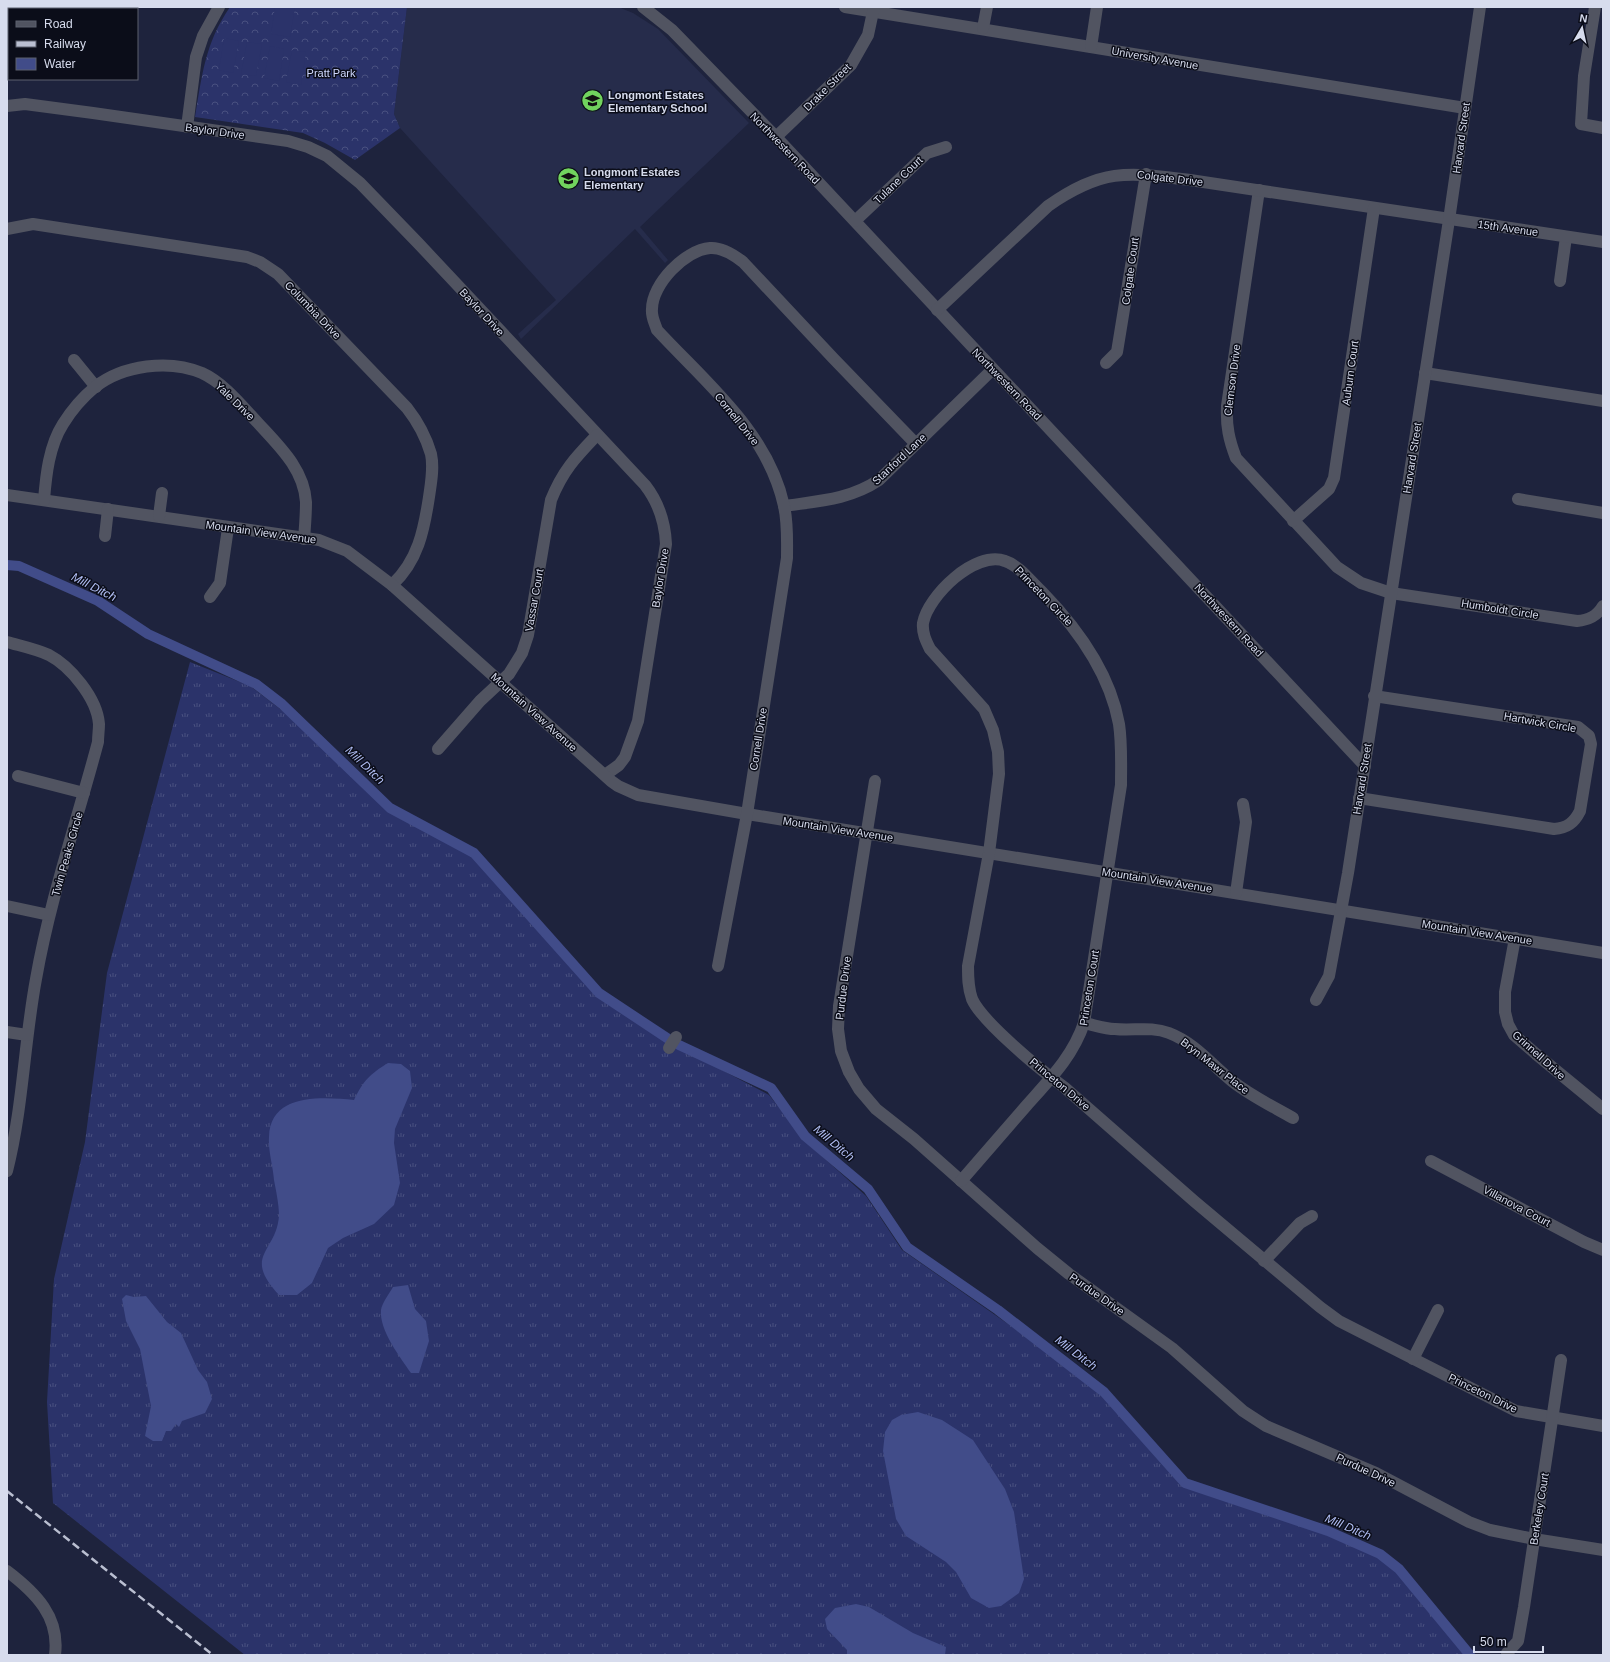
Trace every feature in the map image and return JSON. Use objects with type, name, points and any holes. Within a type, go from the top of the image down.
[{"type":"street","points":[[187,127],[196,57],[203,36],[219,7]]},
{"type":"street","name":"Northwestern Road","points":[[643,7],[672,30],[776,137],[992,370],[1365,766]]},
{"type":"street","name":"University Avenue","points":[[845,7],[874,9],[1091,47],[1465,108]]},
{"type":"street","points":[[983,28],[987,7]]},
{"type":"street","points":[[1091,47],[1097,7]]},
{"type":"street","name":"Harvard Street","points":[[1316,1000],[1329,976],[1342,910],[1365,766],[1374,696],[1450,220],[1480,7]]},
{"type":"street","points":[[1595,7],[1584,76],[1580,124],[1603,128]]},
{"type":"street","name":"Drake Street","points":[[776,137],[850,66],[868,35],[874,9]]},
{"type":"street","name":"Baylor Drive","points":[[7,106],[25,104],[288,141],[308,147],[327,156],[360,183],[418,243],[651,493],[660,510],[665,530],[666,544],[635,731],[624,757],[618,765],[605,775]]},
{"type":"street","name":"Tulane Court","points":[[855,221],[927,153],[946,147]]},
{"type":"street","name":"Colgate Drive","points":[[937,310],[1048,206],[1068,192],[1091,181],[1112,175],[1146,174],[1450,220]]},
{"type":"street","name":"Colgate Court","points":[[1106,363],[1117,352],[1146,174]]},
{"type":"street","name":"Clemson Drive","points":[[1258,190],[1226,421],[1229,440],[1236,458],[1293,521],[1344,573],[1361,583],[1391,593]]},
{"type":"street","name":"Auburn Court","points":[[1293,521],[1329,489],[1334,478],[1374,208]]},
{"type":"street","name":"15th Avenue","points":[[1450,220],[1603,242]]},
{"type":"street","name":"Columbia Drive","points":[[7,229],[33,224],[247,258],[260,262],[278,274],[407,408],[421,428],[427,442],[432,460],[432,477],[423,533],[415,554],[400,578],[392,585]]},
{"type":"street","points":[[1560,281],[1566,236]]},
{"type":"street","name":"Cornell Drive","points":[[718,966],[747,814],[787,558],[788,532],[784,506],[774,475],[760,446],[734,412],[657,330],[652,318],[652,308],[656,291],[666,276],[680,263],[699,250],[716,249],[731,253],[743,262],[916,444]]},
{"type":"street","points":[[74,360],[96,387]]},
{"type":"street","name":"Yale Drive","points":[[44,500],[48,464],[56,437],[63,424],[80,402],[96,387],[115,376],[141,367],[161,365],[181,367],[201,373],[216,381],[243,406],[296,468],[302,484],[306,502],[304,539]]},
{"type":"street","name":"Stanford Lane","points":[[784,506],[847,496],[864,490],[879,480],[992,370]]},
{"type":"street","points":[[1425,373],[1603,401]]},
{"type":"street","name":"Vassar Court","points":[[438,749],[480,701],[512,670],[522,653],[528,635],[551,500],[558,482],[568,465],[597,435]]},
{"type":"street","points":[[159,516],[162,493]]},
{"type":"street","name":"Mountain View Avenue","points":[[7,495],[329,542],[347,551],[392,585],[605,775],[618,786],[638,795],[1603,953]]},
{"type":"street","points":[[1518,499],[1603,512]]},
{"type":"street","points":[[105,536],[108,509]]},
{"type":"street","points":[[210,597],[220,583],[228,528]]},
{"type":"street","name":"Princeton Circle","points":[[989,853],[999,774],[998,752],[993,730],[984,709],[930,649],[924,638],[923,625],[925,615],[931,604],[951,581],[970,566],[982,561],[996,559],[1005,560],[1015,565],[1061,612],[1092,656],[1108,689],[1119,723],[1122,757],[1121,785],[1107,872]]},
{"type":"street","name":"Humboldt Circle","points":[[1391,593],[1577,621],[1595,616],[1603,606]]},
{"type":"street","name":"Twin Peaks Circle","points":[[7,642],[48,655],[63,664],[76,677],[91,700],[99,722],[98,742],[49,915],[36,979],[27,1035],[18,1114],[7,1171]]},
{"type":"street","name":"Hartwick Circle","points":[[1359,798],[1554,829],[1563,828],[1575,821],[1580,811],[1591,744],[1588,736],[1578,727],[1374,696]]},
{"type":"street","points":[[18,776],[84,793]]},
{"type":"street","name":"Purdue Drive","points":[[875,781],[868,833],[839,1006],[838,1028],[841,1051],[849,1072],[859,1089],[876,1109],[914,1139],[1069,1274],[1172,1348],[1243,1411],[1266,1426],[1376,1473],[1469,1522],[1490,1530],[1603,1550]]},
{"type":"street","points":[[1236,893],[1246,822],[1243,804]]},
{"type":"street","name":"Princeton Drive","points":[[989,853],[968,966],[968,983],[972,999],[978,1010],[1005,1037],[1264,1261],[1320,1307],[1339,1320],[1516,1411],[1603,1426]]},
{"type":"street","name":"Princeton Court","points":[[961,1181],[1070,1055],[1084,1024],[1107,872]]},
{"type":"street","points":[[7,906],[49,915]]},
{"type":"street","name":"Grinnell Drive","points":[[1515,938],[1505,992],[1505,1012],[1508,1024],[1514,1035],[1603,1109]]},
{"type":"street","name":"Bryn Mawr Place","points":[[1084,1024],[1115,1030],[1150,1028],[1168,1032],[1185,1040],[1208,1058],[1232,1081],[1256,1098],[1293,1118]]},
{"type":"street","points":[[7,1032],[27,1035]]},
{"type":"street","points":[[669,1048],[676,1037]]},
{"type":"street","name":"Villanova Court","points":[[1431,1160],[1584,1242],[1603,1250]]},
{"type":"street","points":[[1264,1261],[1300,1223],[1312,1216]]},
{"type":"street","points":[[1413,1359],[1438,1310]]},
{"type":"street","name":"Berkeley Court","points":[[1507,1653],[1518,1642],[1561,1360]]},
{"type":"street","points":[[7,1571],[34,1594],[49,1613],[56,1639],[54,1655]]},
{"type":"shaded area","name":"Longmont Estates Elementary","points":[[407,7],[618,7],[633,13],[658,29],[749,123],[640,227],[668,260],[665,263],[635,229],[521,339],[518,334],[556,300],[400,128],[394,114]]},
{"type":"green space","name":"Pratt Park","points":[[230,7],[407,7],[394,114],[400,128],[355,160],[325,143],[303,133],[195,117],[210,47],[222,20]]},
{"type":"green space","points":[[275,7],[295,7],[290,37],[271,34]]},
{"type":"green space","points":[[224,38],[239,41],[233,73],[219,70]]},
{"type":"green space","points":[[247,42],[262,44],[256,76],[241,74]]},
{"type":"green space","points":[[270,46],[284,49],[279,81],[264,78]]},
{"type":"green space","points":[[292,50],[306,52],[301,85],[286,82]]},
{"type":"green space","points":[[190,662],[250,686],[284,712],[387,810],[472,856],[595,993],[659,1037],[769,1095],[805,1141],[866,1196],[902,1250],[1054,1356],[1110,1401],[1186,1488],[1330,1534],[1378,1557],[1395,1569],[1466,1655],[245,1655],[53,1503],[47,1402],[54,1279],[85,1142],[107,973]]},
{"type":"water","points":[[388,1063],[401,1064],[410,1071],[412,1088],[395,1129],[394,1143],[400,1183],[394,1205],[374,1224],[343,1238],[328,1248],[312,1283],[297,1295],[279,1295],[268,1282],[263,1271],[262,1262],[264,1254],[277,1228],[279,1216],[269,1148],[269,1137],[272,1123],[278,1112],[288,1105],[300,1101],[327,1098],[354,1100],[368,1078]]},
{"type":"water","points":[[408,1285],[415,1309],[426,1321],[429,1341],[419,1373],[411,1373],[401,1359],[387,1335],[381,1318],[381,1310],[384,1301],[393,1287]]},
{"type":"water","points":[[126,1295],[134,1297],[146,1296],[167,1322],[181,1333],[198,1370],[207,1382],[212,1399],[205,1413],[182,1421],[179,1427],[176,1424],[171,1431],[166,1431],[162,1441],[153,1441],[145,1436],[151,1406],[140,1349],[126,1321],[122,1299]]},
{"type":"water","points":[[918,1412],[942,1420],[973,1440],[1005,1489],[1014,1512],[1024,1579],[1019,1593],[1001,1606],[989,1608],[971,1598],[956,1572],[946,1562],[906,1536],[896,1519],[883,1451],[885,1432],[892,1420],[901,1415]]},
{"type":"water","points":[[856,1604],[869,1607],[913,1633],[946,1647],[945,1655],[847,1655],[847,1650],[827,1629],[825,1619],[835,1608]]},
{"type":"waterway","name":"Mill Ditch","points":[[7,565],[19,566],[98,601],[148,634],[256,684],[282,704],[390,808],[474,853],[599,993],[667,1038]]},
{"type":"waterway","name":"Mill Ditch","points":[[679,1045],[771,1088],[805,1136],[868,1189],[907,1247],[998,1310],[1104,1392],[1185,1483],[1328,1531],[1380,1554],[1399,1569],[1470,1655]]},
{"type":"railway","points":[[7,1491],[213,1655]]},
{"type":"place","name":"Longmont Estates Elementary School","points":[[593,101]]},
{"type":"place","name":"Longmont Estates Elementary","points":[[569,178]]}]
